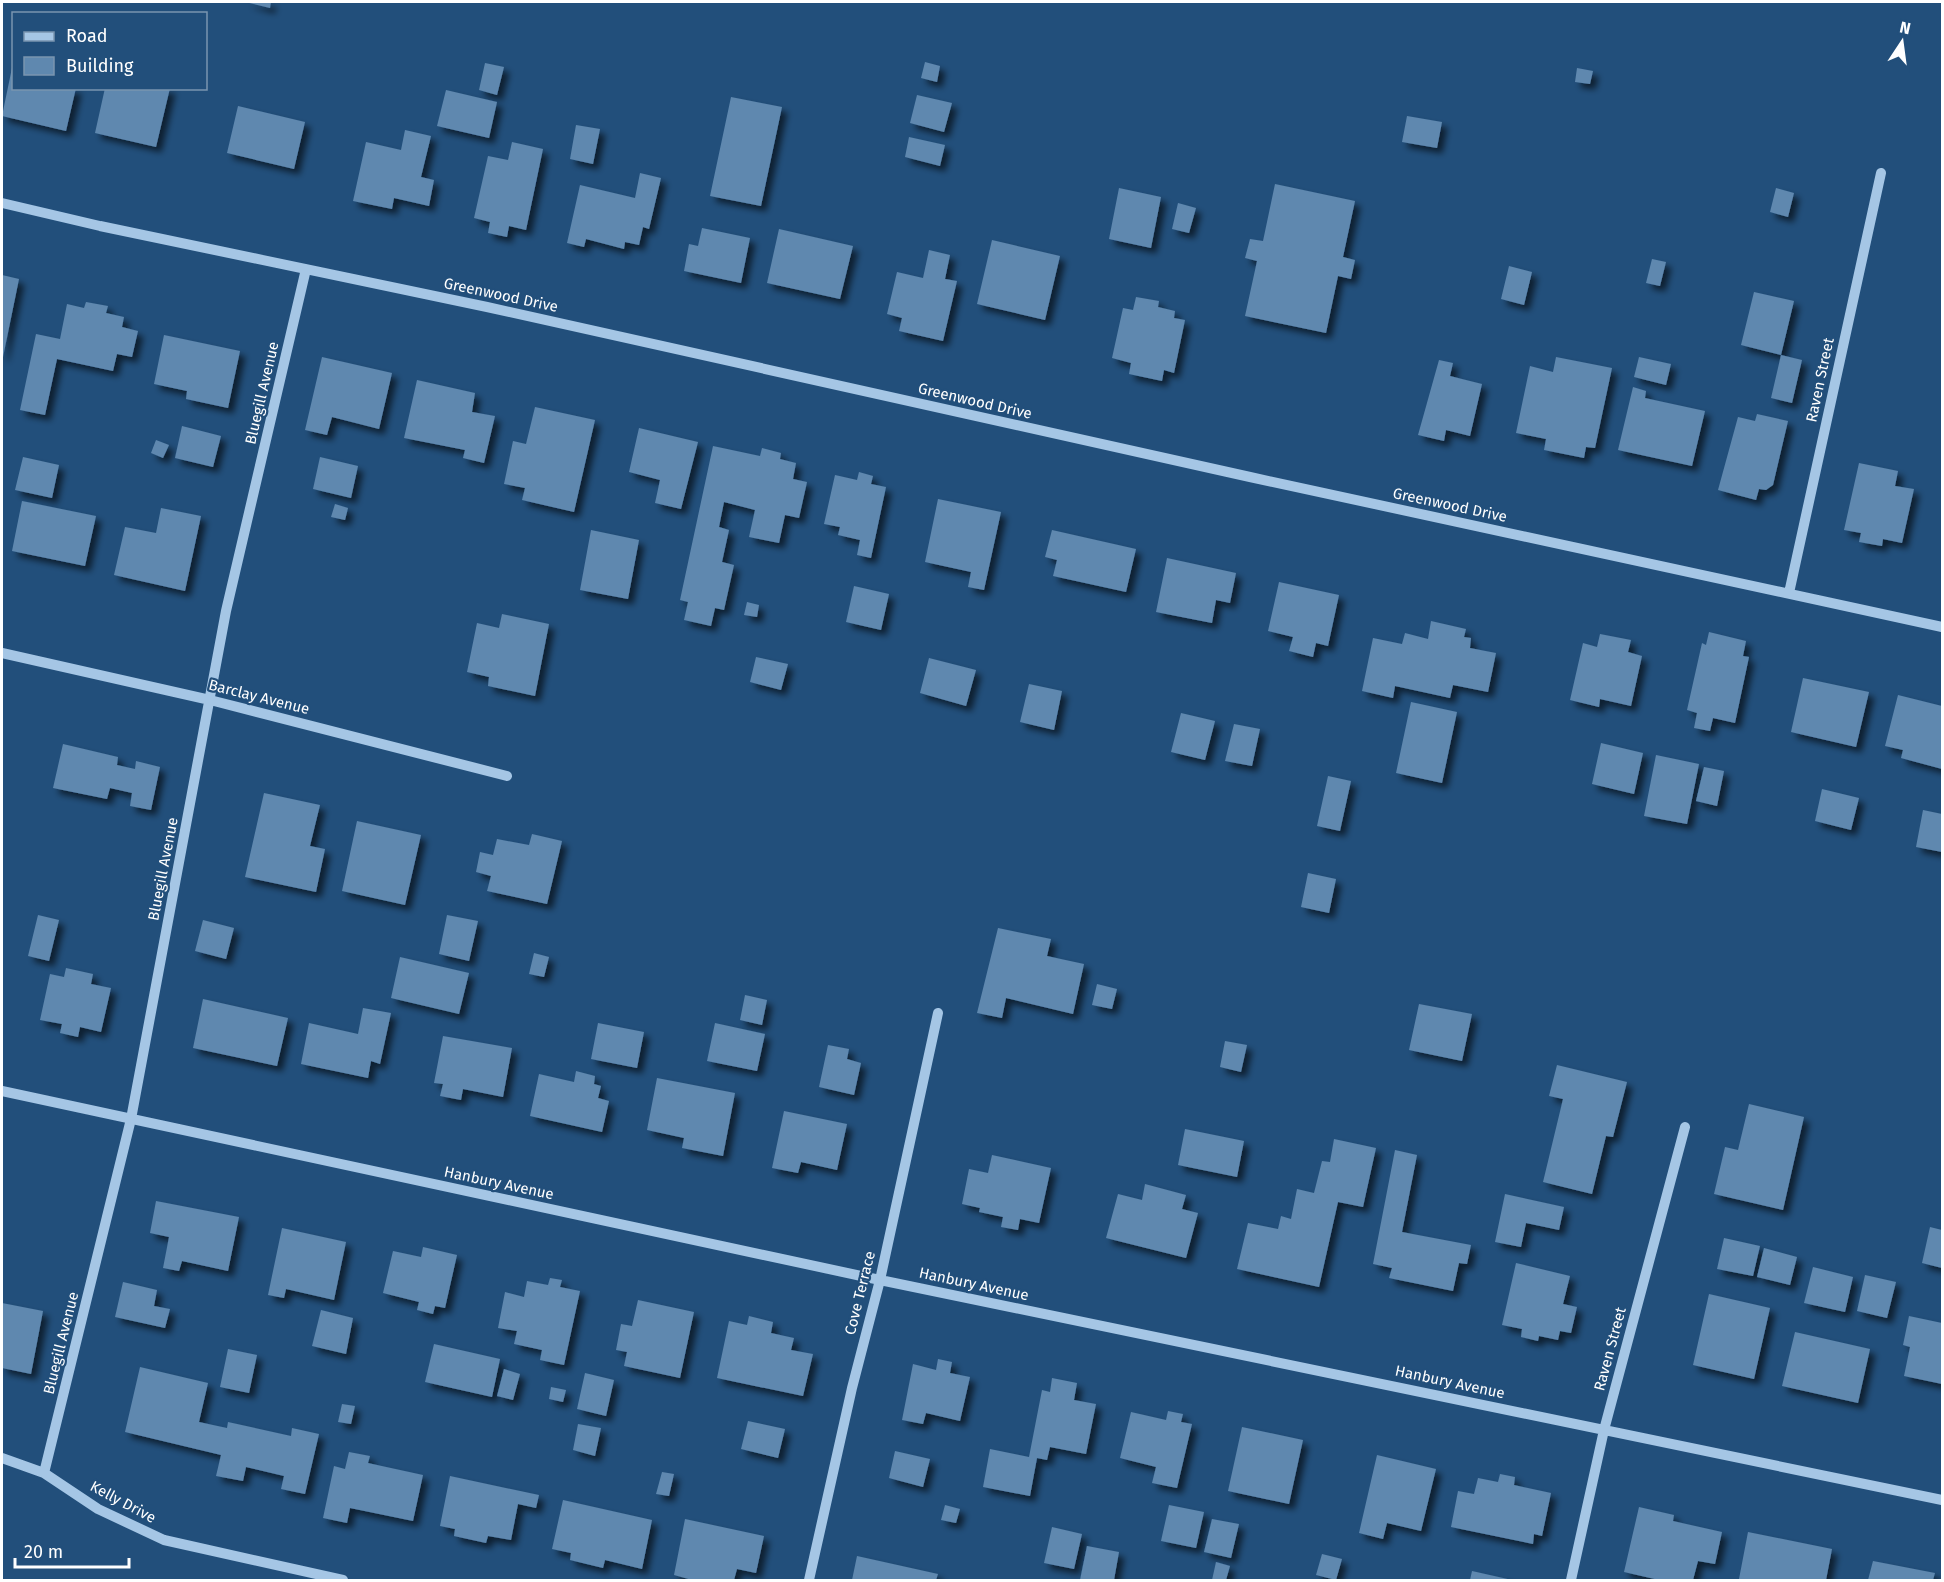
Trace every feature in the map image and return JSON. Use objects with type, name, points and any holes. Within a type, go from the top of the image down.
[{"type":"street","name":"Raven Street","points":[[1789,593],[1881,173]]},
{"type":"street","name":"Greenwood Drive","points":[[2,202],[100,226],[487,307],[1216,470],[1942,627]]},
{"type":"street","name":"Bluegill Avenue","points":[[44,1473],[131,1119],[226,611],[306,269]]},
{"type":"street","name":"Barclay Avenue","points":[[2,653],[210,700],[507,776]]},
{"type":"street","name":"Cove Terrace","points":[[809,1581],[852,1388],[880,1280],[938,1013]]},
{"type":"street","name":"Hanbury Avenue","points":[[2,1091],[880,1280],[1942,1500]]},
{"type":"street","name":"Raven Street","points":[[1571,1581],[1604,1430],[1685,1126]]},
{"type":"street","name":"Kelly Drive","points":[[2,1458],[44,1473],[98,1509],[164,1540],[343,1581]]},
{"type":"building","points":[[245,2],[271,2],[270,8]]},
{"type":"building","points":[[925,62],[940,66],[937,82],[921,78]]},
{"type":"building","points":[[485,63],[504,67],[497,95],[479,90]]},
{"type":"building","points":[[12,68],[12,90],[76,90],[66,131],[2,116]]},
{"type":"building","points":[[1577,68],[1593,71],[1590,84],[1575,82]]},
{"type":"building","points":[[105,90],[170,90],[156,147],[95,133]]},
{"type":"building","points":[[446,90],[497,102],[489,138],[437,126]]},
{"type":"building","points":[[917,95],[952,103],[944,132],[910,123]]},
{"type":"building","points":[[731,97],[782,107],[761,206],[710,196]]},
{"type":"building","points":[[238,106],[305,122],[294,169],[227,153]]},
{"type":"building","points":[[1407,116],[1442,122],[1437,148],[1402,142]]},
{"type":"building","points":[[576,125],[600,129],[593,164],[570,159]]},
{"type":"building","points":[[405,130],[431,136],[421,177],[434,180],[429,206],[394,198],[392,209],[353,201],[366,142],[401,150]]},
{"type":"building","points":[[909,137],[945,145],[940,166],[905,157]]},
{"type":"building","points":[[512,142],[543,149],[526,230],[509,226],[507,237],[488,233],[490,222],[474,218],[488,156],[508,160]]},
{"type":"building","points":[[640,173],[661,178],[649,229],[643,227],[639,245],[625,242],[624,249],[586,239],[584,247],[567,243],[580,185],[635,198]]},
{"type":"building","points":[[1275,184],[1355,201],[1343,257],[1355,260],[1351,279],[1338,276],[1326,333],[1245,316],[1257,261],[1245,258],[1250,239],[1263,241]]},
{"type":"building","points":[[1119,188],[1161,197],[1151,248],[1109,239]]},
{"type":"building","points":[[1776,188],[1794,193],[1788,217],[1770,212]]},
{"type":"building","points":[[1178,203],[1196,208],[1189,233],[1172,229]]},
{"type":"building","points":[[702,228],[750,238],[741,283],[684,271],[689,244],[698,246]]},
{"type":"building","points":[[779,229],[853,246],[840,299],[767,283]]},
{"type":"building","points":[[992,240],[1060,256],[1045,320],[977,304]]},
{"type":"building","points":[[929,250],[950,255],[945,279],[957,281],[943,341],[899,331],[902,318],[887,314],[897,272],[923,278]]},
{"type":"building","points":[[1652,259],[1666,262],[1660,286],[1646,283]]},
{"type":"building","points":[[1509,266],[1532,272],[1524,305],[1501,299]]},
{"type":"building","points":[[2,275],[19,279],[3,357],[2,357]]},
{"type":"building","points":[[1754,292],[1794,301],[1781,355],[1741,345]]},
{"type":"building","points":[[1136,297],[1159,301],[1158,307],[1175,311],[1174,318],[1185,320],[1174,373],[1164,370],[1162,381],[1129,374],[1131,363],[1112,358],[1123,308],[1133,310]]},
{"type":"building","points":[[86,302],[108,306],[106,313],[124,317],[122,327],[138,331],[132,357],[117,354],[113,371],[57,359],[45,415],[20,410],[36,334],[60,339],[67,304],[84,308]]},
{"type":"building","points":[[164,335],[240,351],[228,408],[186,399],[187,391],[154,384]]},
{"type":"building","points":[[1781,355],[1802,360],[1792,403],[1771,398]]},
{"type":"building","points":[[322,357],[392,373],[379,429],[332,417],[327,435],[305,430]]},
{"type":"building","points":[[1556,357],[1612,368],[1595,448],[1586,447],[1584,458],[1544,450],[1546,439],[1516,433],[1530,366],[1553,372]]},
{"type":"building","points":[[1639,357],[1671,364],[1666,385],[1634,377]]},
{"type":"building","points":[[1439,360],[1453,363],[1450,376],[1482,384],[1470,436],[1446,430],[1444,441],[1418,435]]},
{"type":"building","points":[[417,380],[475,393],[472,412],[495,416],[484,463],[463,458],[465,450],[404,438]]},
{"type":"building","points":[[1633,387],[1646,391],[1645,398],[1705,411],[1692,466],[1618,450]]},
{"type":"building","points":[[535,407],[595,420],[574,512],[522,500],[525,488],[504,484],[513,441],[526,444]]},
{"type":"building","points":[[1757,414],[1788,421],[1773,485],[1766,490],[1759,489],[1756,500],[1718,490],[1738,417],[1755,421]]},
{"type":"building","points":[[182,426],[221,436],[213,467],[175,458]]},
{"type":"building","points":[[639,428],[698,442],[681,509],[655,503],[660,480],[629,472]]},
{"type":"building","points":[[156,440],[169,445],[163,458],[151,453]]},
{"type":"building","points":[[713,446],[760,456],[762,448],[781,453],[780,459],[796,463],[793,479],[807,482],[799,518],[785,515],[779,543],[749,537],[755,510],[724,502],[719,527],[729,530],[722,562],[734,565],[724,610],[715,608],[711,626],[684,620],[688,602],[680,600]]},
{"type":"building","points":[[23,457],[59,465],[52,498],[15,490]]},
{"type":"building","points":[[320,457],[358,466],[351,498],[313,489]]},
{"type":"building","points":[[1859,463],[1898,471],[1895,486],[1914,489],[1902,543],[1883,539],[1882,546],[1859,542],[1861,533],[1844,530]]},
{"type":"building","points":[[859,472],[873,476],[871,484],[886,487],[871,558],[857,555],[860,540],[838,535],[840,527],[824,524],[835,475],[857,480]]},
{"type":"building","points":[[938,499],[1001,512],[984,590],[968,587],[971,572],[925,562]]},
{"type":"building","points":[[22,501],[96,516],[85,566],[12,551]]},
{"type":"building","points":[[335,504],[348,508],[345,520],[331,517]]},
{"type":"building","points":[[161,508],[201,516],[185,591],[114,575],[125,527],[156,533]]},
{"type":"building","points":[[591,530],[639,540],[628,599],[580,590]]},
{"type":"building","points":[[1052,530],[1136,549],[1126,592],[1053,576],[1057,560],[1045,557]]},
{"type":"building","points":[[1167,558],[1236,573],[1230,603],[1216,600],[1212,623],[1156,612]]},
{"type":"building","points":[[1279,582],[1339,595],[1328,646],[1316,643],[1313,657],[1289,651],[1293,637],[1268,631]]},
{"type":"building","points":[[854,586],[889,594],[881,630],[846,622]]},
{"type":"building","points":[[747,602],[759,605],[757,617],[744,615]]},
{"type":"building","points":[[502,614],[549,624],[535,696],[488,686],[489,677],[467,672],[477,623],[499,628]]},
{"type":"building","points":[[1431,621],[1466,629],[1464,637],[1471,638],[1470,648],[1496,653],[1488,692],[1453,685],[1450,698],[1395,686],[1393,698],[1362,691],[1373,638],[1402,644],[1405,633],[1428,639]]},
{"type":"building","points":[[1709,632],[1746,641],[1743,656],[1749,657],[1735,723],[1713,718],[1710,731],[1694,728],[1697,713],[1687,710],[1702,643],[1706,645]]},
{"type":"building","points":[[1600,634],[1631,640],[1628,652],[1642,656],[1631,706],[1600,699],[1599,707],[1570,700],[1583,643],[1597,647]]},
{"type":"building","points":[[756,657],[788,664],[781,690],[750,682]]},
{"type":"building","points":[[929,658],[976,670],[966,706],[920,693]]},
{"type":"building","points":[[1803,678],[1869,692],[1856,747],[1791,732]]},
{"type":"building","points":[[1029,684],[1062,691],[1054,730],[1020,722]]},
{"type":"building","points":[[1898,695],[1942,706],[1942,769],[1901,758],[1903,750],[1885,746]]},
{"type":"building","points":[[1411,702],[1457,712],[1442,783],[1396,773]]},
{"type":"building","points":[[1181,713],[1215,721],[1205,760],[1171,752]]},
{"type":"building","points":[[1234,724],[1260,729],[1252,766],[1225,761]]},
{"type":"building","points":[[1601,743],[1643,753],[1634,794],[1592,784]]},
{"type":"building","points":[[63,744],[118,757],[117,765],[135,769],[136,761],[160,767],[151,810],[130,806],[132,793],[110,788],[107,799],[53,788]]},
{"type":"building","points":[[1656,755],[1699,764],[1687,824],[1644,816]]},
{"type":"building","points":[[1704,767],[1724,771],[1717,806],[1696,801]]},
{"type":"building","points":[[1328,776],[1351,781],[1340,831],[1317,826]]},
{"type":"building","points":[[1822,789],[1859,798],[1851,830],[1815,821]]},
{"type":"building","points":[[264,793],[320,805],[310,846],[325,849],[316,892],[245,877]]},
{"type":"building","points":[[1923,810],[1942,814],[1942,852],[1916,847]]},
{"type":"building","points":[[357,821],[421,835],[405,905],[342,891]]},
{"type":"building","points":[[532,834],[562,841],[547,904],[487,891],[491,876],[476,872],[480,852],[493,855],[497,839],[529,845]]},
{"type":"building","points":[[1308,873],[1336,879],[1329,913],[1301,907]]},
{"type":"building","points":[[38,915],[59,920],[49,961],[28,956]]},
{"type":"building","points":[[447,915],[478,921],[469,961],[439,954]]},
{"type":"building","points":[[203,920],[234,928],[226,959],[195,951]]},
{"type":"building","points":[[998,928],[1051,939],[1047,956],[1084,964],[1073,1014],[1006,998],[1002,1018],[977,1013]]},
{"type":"building","points":[[534,953],[549,957],[544,977],[529,974]]},
{"type":"building","points":[[400,957],[469,973],[459,1014],[391,998]]},
{"type":"building","points":[[66,968],[93,974],[91,984],[111,988],[101,1032],[80,1027],[78,1037],[60,1033],[62,1024],[40,1020],[50,974],[64,977]]},
{"type":"building","points":[[1097,984],[1117,989],[1112,1009],[1092,1005]]},
{"type":"building","points":[[745,995],[767,1000],[762,1025],[740,1020]]},
{"type":"building","points":[[203,999],[288,1018],[277,1066],[193,1048]]},
{"type":"building","points":[[1419,1004],[1472,1014],[1462,1061],[1409,1050]]},
{"type":"building","points":[[363,1008],[391,1013],[380,1064],[371,1061],[368,1078],[301,1064],[309,1023],[358,1034]]},
{"type":"building","points":[[598,1023],[644,1032],[637,1068],[591,1059]]},
{"type":"building","points":[[715,1023],[765,1034],[757,1071],[707,1061]]},
{"type":"building","points":[[443,1036],[512,1048],[503,1097],[463,1089],[461,1100],[440,1096],[443,1084],[434,1083]]},
{"type":"building","points":[[1225,1041],[1247,1045],[1241,1072],[1220,1067]]},
{"type":"building","points":[[828,1045],[849,1049],[847,1059],[861,1063],[854,1095],[819,1087]]},
{"type":"building","points":[[1557,1065],[1627,1082],[1613,1137],[1606,1136],[1592,1194],[1543,1182],[1563,1099],[1549,1096]]},
{"type":"building","points":[[576,1071],[595,1076],[594,1084],[601,1086],[598,1098],[609,1101],[602,1132],[530,1116],[539,1074],[574,1082]]},
{"type":"building","points":[[657,1078],[735,1093],[723,1156],[682,1148],[684,1138],[647,1130]]},
{"type":"building","points":[[1749,1104],[1804,1117],[1783,1210],[1714,1194],[1725,1147],[1738,1150]]},
{"type":"building","points":[[784,1111],[847,1124],[837,1170],[801,1162],[798,1173],[772,1168]]},
{"type":"building","points":[[1185,1129],[1244,1141],[1237,1177],[1178,1165]]},
{"type":"building","points":[[1334,1139],[1376,1148],[1363,1207],[1338,1202],[1319,1287],[1237,1269],[1248,1223],[1278,1229],[1281,1216],[1291,1219],[1297,1189],[1314,1193],[1322,1161],[1330,1162]]},
{"type":"building","points":[[1395,1150],[1417,1155],[1402,1232],[1471,1245],[1467,1264],[1459,1263],[1453,1291],[1389,1278],[1392,1268],[1373,1264]]},
{"type":"building","points":[[992,1155],[1051,1168],[1039,1223],[1020,1219],[1018,1230],[1001,1227],[1003,1217],[979,1212],[980,1208],[962,1204],[969,1169],[988,1173]]},
{"type":"building","points":[[1145,1184],[1186,1195],[1182,1209],[1198,1213],[1186,1258],[1106,1238],[1118,1194],[1142,1200]]},
{"type":"building","points":[[1505,1194],[1564,1207],[1559,1230],[1526,1223],[1521,1247],[1495,1242]]},
{"type":"building","points":[[156,1201],[239,1217],[228,1271],[182,1261],[179,1271],[163,1268],[169,1237],[150,1233]]},
{"type":"building","points":[[1930,1227],[1942,1230],[1942,1268],[1922,1263]]},
{"type":"building","points":[[282,1228],[346,1242],[334,1300],[286,1289],[284,1298],[268,1295]]},
{"type":"building","points":[[1724,1238],[1760,1246],[1753,1276],[1717,1269]]},
{"type":"building","points":[[423,1247],[457,1255],[445,1308],[435,1306],[433,1314],[417,1310],[419,1302],[383,1293],[393,1251],[421,1257]]},
{"type":"building","points":[[1764,1248],[1797,1257],[1790,1285],[1757,1277]]},
{"type":"building","points":[[1516,1263],[1570,1276],[1563,1304],[1577,1307],[1571,1333],[1560,1331],[1558,1340],[1539,1336],[1538,1341],[1521,1337],[1522,1329],[1502,1325]]},
{"type":"building","points":[[1813,1267],[1853,1277],[1845,1312],[1804,1303]]},
{"type":"building","points":[[1865,1275],[1896,1282],[1887,1318],[1857,1311]]},
{"type":"building","points":[[550,1278],[562,1280],[560,1287],[580,1291],[564,1365],[540,1360],[542,1350],[514,1344],[517,1331],[498,1328],[505,1292],[524,1297],[527,1281],[548,1285]]},
{"type":"building","points":[[123,1282],[157,1290],[154,1306],[170,1309],[165,1328],[115,1317]]},
{"type":"building","points":[[1709,1294],[1770,1308],[1754,1379],[1693,1365]]},
{"type":"building","points":[[638,1300],[694,1312],[680,1378],[624,1366],[627,1352],[616,1350],[621,1324],[632,1326]]},
{"type":"building","points":[[2,1303],[43,1311],[31,1374],[2,1368]]},
{"type":"building","points":[[321,1310],[353,1318],[346,1354],[312,1346]]},
{"type":"building","points":[[749,1316],[773,1322],[771,1333],[794,1338],[791,1350],[813,1354],[803,1396],[717,1378],[729,1321],[747,1325]]},
{"type":"building","points":[[1909,1316],[1942,1323],[1942,1384],[1904,1376],[1910,1347],[1903,1345]]},
{"type":"building","points":[[1795,1332],[1870,1349],[1858,1403],[1782,1386]]},
{"type":"building","points":[[434,1344],[500,1359],[492,1397],[425,1382]]},
{"type":"building","points":[[228,1349],[257,1355],[249,1393],[220,1387]]},
{"type":"building","points":[[938,1359],[952,1362],[950,1373],[970,1377],[960,1421],[926,1413],[923,1424],[902,1420],[913,1364],[936,1370]]},
{"type":"building","points":[[140,1367],[208,1383],[199,1422],[227,1428],[228,1422],[291,1436],[292,1428],[319,1434],[305,1494],[281,1489],[284,1476],[246,1467],[243,1481],[216,1476],[221,1455],[125,1432]]},
{"type":"building","points":[[504,1369],[520,1374],[513,1400],[497,1396]]},
{"type":"building","points":[[585,1373],[614,1380],[606,1416],[577,1409]]},
{"type":"building","points":[[1052,1378],[1077,1383],[1074,1400],[1096,1404],[1086,1454],[1050,1447],[1047,1460],[1037,1458],[1030,1496],[983,1487],[990,1449],[1029,1457],[1042,1390],[1050,1392]]},
{"type":"building","points":[[551,1387],[566,1390],[563,1402],[549,1399]]},
{"type":"building","points":[[342,1404],[355,1406],[351,1424],[338,1422]]},
{"type":"building","points":[[1168,1411],[1183,1414],[1181,1422],[1192,1424],[1177,1488],[1152,1483],[1156,1467],[1120,1458],[1131,1412],[1166,1420]]},
{"type":"building","points":[[748,1421],[785,1429],[778,1458],[741,1449]]},
{"type":"building","points":[[578,1424],[601,1428],[595,1456],[573,1450]]},
{"type":"building","points":[[1242,1427],[1303,1440],[1289,1504],[1228,1491]]},
{"type":"building","points":[[895,1451],[930,1459],[923,1487],[889,1478]]},
{"type":"building","points":[[349,1452],[370,1456],[368,1463],[423,1475],[413,1521],[350,1508],[347,1523],[323,1518],[334,1466],[345,1469]]},
{"type":"building","points":[[1377,1455],[1436,1469],[1421,1531],[1387,1523],[1383,1539],[1359,1533]]},
{"type":"building","points":[[662,1472],[674,1474],[669,1496],[656,1494]]},
{"type":"building","points":[[1500,1474],[1515,1477],[1514,1485],[1551,1493],[1542,1536],[1534,1534],[1533,1544],[1451,1527],[1458,1491],[1474,1494],[1478,1478],[1498,1482]]},
{"type":"building","points":[[450,1476],[539,1495],[536,1508],[518,1504],[511,1540],[488,1536],[486,1543],[454,1536],[455,1529],[440,1526]]},
{"type":"building","points":[[563,1500],[652,1520],[642,1569],[605,1560],[603,1568],[570,1560],[571,1553],[552,1549]]},
{"type":"building","points":[[945,1505],[960,1509],[956,1523],[941,1520]]},
{"type":"building","points":[[1169,1505],[1204,1512],[1196,1548],[1161,1541]]},
{"type":"building","points":[[1639,1507],[1674,1515],[1673,1521],[1722,1532],[1715,1564],[1698,1561],[1693,1580],[1659,1580],[1624,1572]]},
{"type":"building","points":[[685,1519],[764,1536],[756,1573],[737,1569],[734,1580],[692,1580],[674,1575]]},
{"type":"building","points":[[1212,1519],[1239,1524],[1231,1558],[1204,1552]]},
{"type":"building","points":[[1052,1527],[1082,1534],[1074,1569],[1044,1563]]},
{"type":"building","points":[[1748,1532],[1832,1549],[1826,1580],[1739,1579]]},
{"type":"building","points":[[1087,1546],[1119,1552],[1114,1580],[1080,1580]]},
{"type":"building","points":[[1322,1554],[1342,1559],[1336,1580],[1316,1575]]},
{"type":"building","points":[[857,1556],[938,1574],[936,1580],[852,1580]]},
{"type":"building","points":[[1873,1561],[1935,1573],[1933,1580],[1868,1580]]},
{"type":"building","points":[[1216,1562],[1230,1566],[1226,1580],[1212,1580]]},
{"type":"building","points":[[1472,1571],[1512,1580],[1470,1580]]}]
